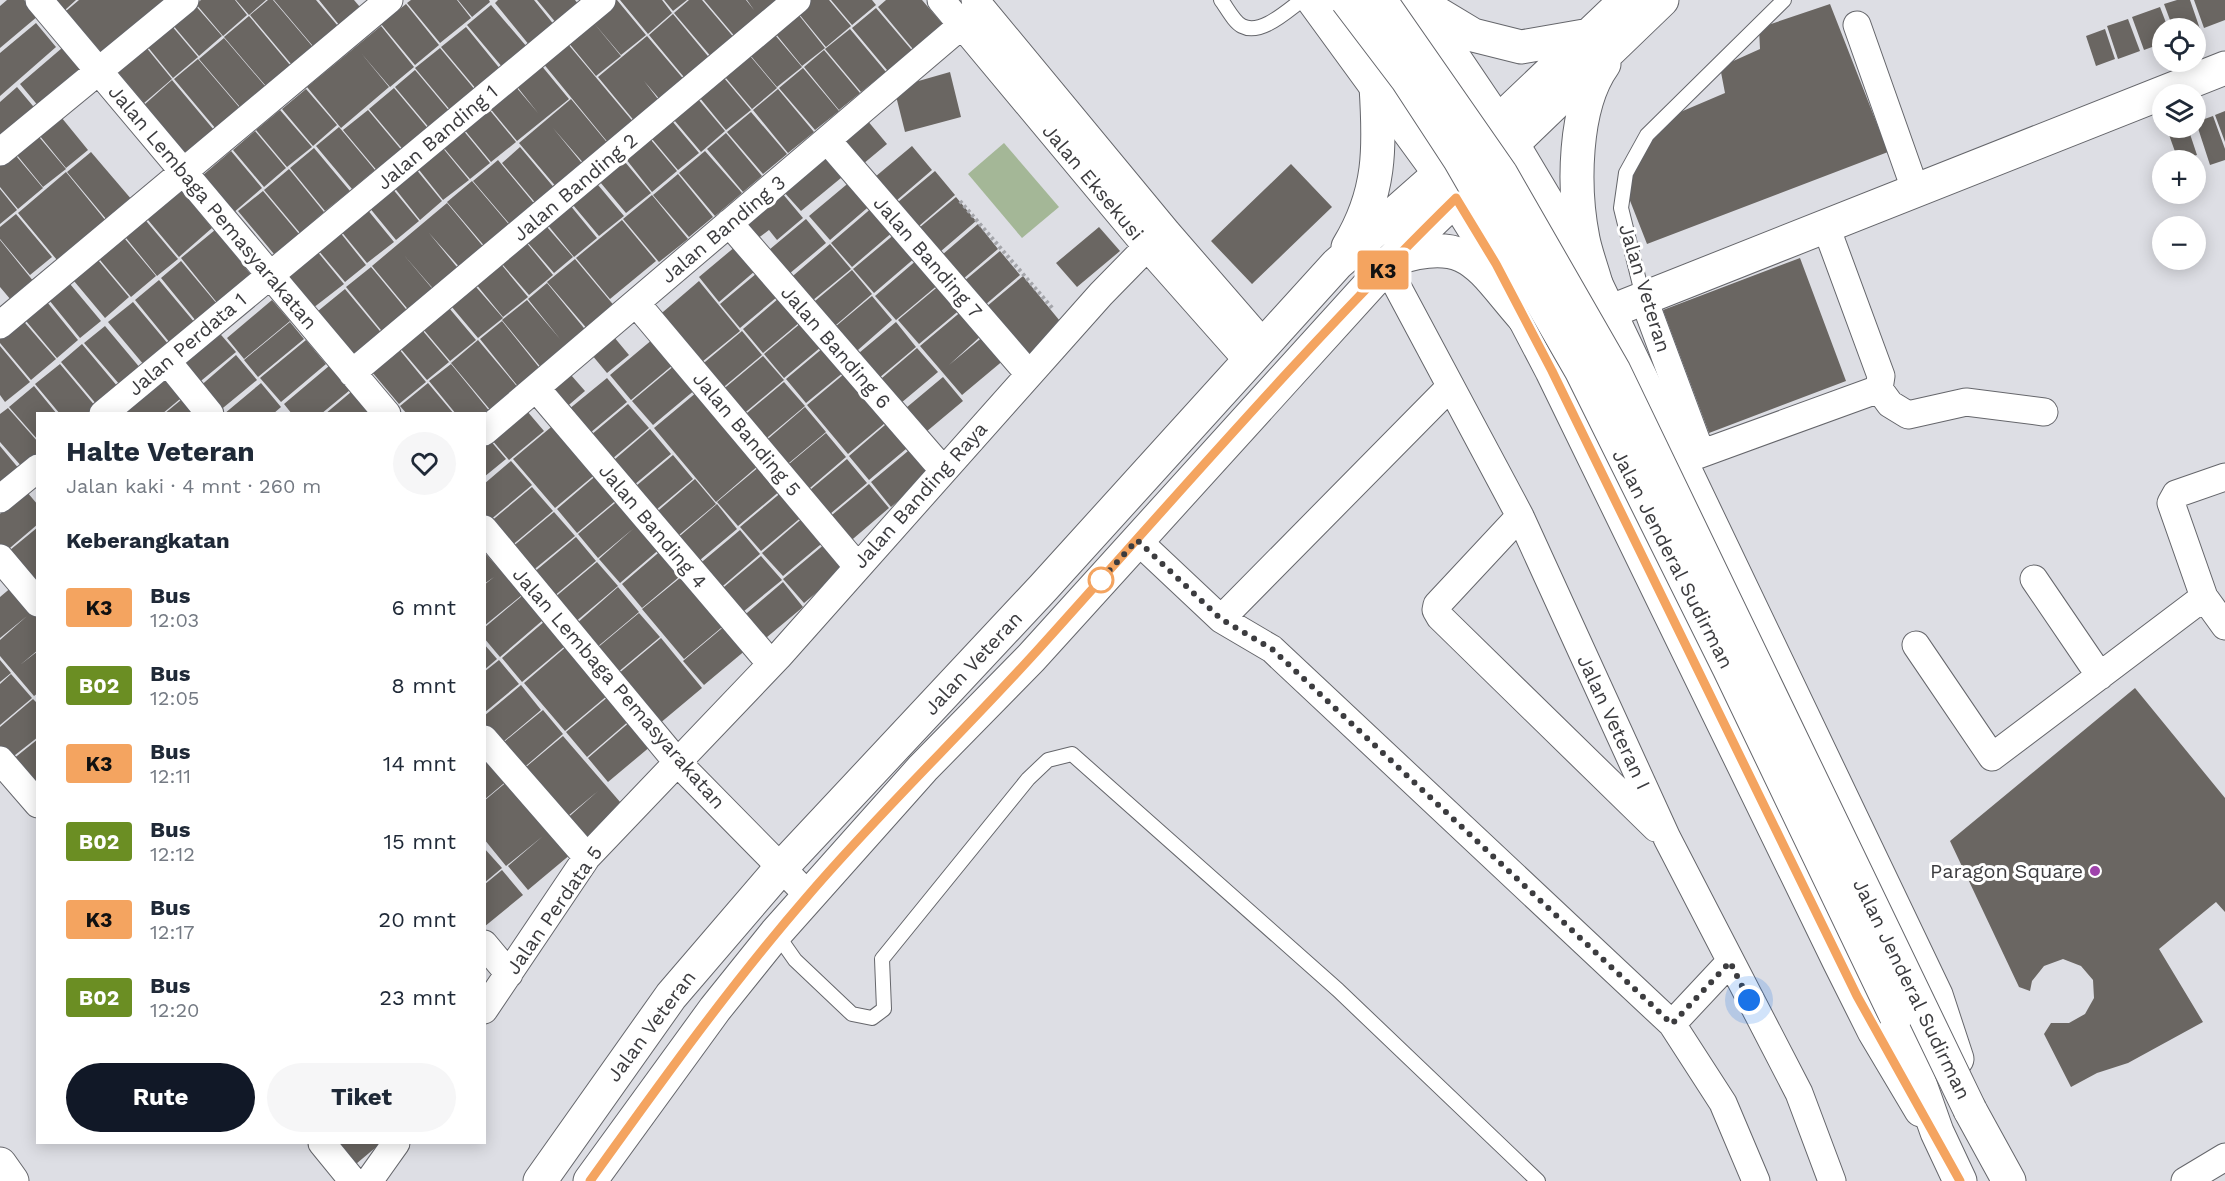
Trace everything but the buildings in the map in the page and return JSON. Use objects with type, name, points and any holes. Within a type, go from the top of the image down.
[{"type":"main road","name":"Jalan Jenderal Sudirman","points":[[1313,0],[1448,186],[1496,264],[1874,1031],[1940,1140],[1960,1181]]},
{"type":"main road","name":"Jalan Jenderal Sudirman","points":[[1347,0],[1407,79],[1460,160],[1581,370],[1729,668],[1896,1016],[1940,1140]]},
{"type":"main road","name":"Jalan Jenderal Sudirman","points":[[1380,0],[1502,174],[1614,371],[1975,1118],[2009,1181]]},
{"type":"main road","name":"Jalan Jenderal Sudirman","points":[[1415,0],[1505,134],[1602,297],[1691,457],[1936,994],[1975,1118]]},
{"type":"main road","points":[[1415,0],[1473,35],[1521,47],[1606,38]]},
{"type":"main road","points":[[1602,297],[1583,240],[1576,181],[1580,144],[1606,38],[1626,0]]},
{"type":"main road","points":[[1448,186],[1606,38],[1662,0]]},
{"type":"main road","points":[[1389,264],[1422,249],[1442,248],[1458,252],[1477,264],[1531,331],[1602,297],[1643,297],[2225,68]]},
{"type":"main road","points":[[1337,264],[1363,219],[1376,177],[1380,151],[1376,86]]},
{"type":"main road","name":"Jalan Veteran","points":[[590,1181],[708,1018],[808,895],[923,768],[1072,612],[1389,264],[1448,186]]},
{"type":"main road","name":"Jalan Veteran","points":[[540,1181],[671,996],[780,869],[1043,588],[1337,264],[1448,186]]},
{"type":"main road","points":[[1043,588],[1072,612]]},
{"type":"main road","points":[[0,1164],[12,1181]]},
{"type":"street","name":"Jalan Lembaga Pemasyarakatan","points":[[39,0],[182,173],[272,275],[385,412]]},
{"type":"street","points":[[0,152],[185,0]]},
{"type":"street","points":[[0,325],[389,0]]},
{"type":"street","name":"Jalan Banding 1","points":[[272,275],[602,0]]},
{"type":"street","name":"Jalan Banding 2","points":[[352,373],[797,0]]},
{"type":"street","name":"Jalan Eksekusi","points":[[941,0],[1256,353]]},
{"type":"street","name":"Jalan Eksekusi","points":[[975,0],[1157,240]]},
{"type":"street","name":"Jalan Banding 3","points":[[486,430],[962,25]]},
{"type":"street","points":[[1857,25],[1915,189]]},
{"type":"street","name":"Jalan Banding 7","points":[[827,140],[1029,374]]},
{"type":"street","name":"Jalan Banding 6","points":[[729,224],[943,470]]},
{"type":"street","points":[[1825,224],[1881,376],[1879,389],[1890,404],[1908,415],[1966,402],[2044,412]]},
{"type":"street","name":"Jalan Banding Raya","points":[[678,763],[771,664],[1070,329],[1157,240]]},
{"type":"street","name":"Jalan Veteran I","points":[[1389,264],[1396,284],[1520,516],[1667,838],[1799,1094],[1832,1181]]},
{"type":"street","name":"Jalan Perdata 1","points":[[105,412],[272,275]]},
{"type":"street","name":"Jalan Veteran","points":[[1643,297],[1691,457]]},
{"type":"street","name":"Jalan Banding 5","points":[[636,303],[857,566]]},
{"type":"street","points":[[167,361],[208,412]]},
{"type":"street","points":[[1221,619],[1450,387]]},
{"type":"street","name":"Jalan Banding 4","points":[[536,388],[771,664]]},
{"type":"street","points":[[1691,457],[1879,389]]},
{"type":"street","points":[[0,499],[36,470]]},
{"type":"street","points":[[2225,477],[2176,494],[2171,503],[2204,597],[2225,627]]},
{"type":"street","points":[[1520,516],[1437,605],[1436,610],[1440,617],[1667,838]]},
{"type":"street","name":"Jalan Lembaga Pemasyarakatan","points":[[486,535],[678,763],[808,895]]},
{"type":"street","points":[[1137,540],[1221,619],[1272,649],[1672,1024],[1723,1103],[1756,1181]]},
{"type":"street","points":[[0,558],[36,601]]},
{"type":"street","points":[[2034,579],[2100,676]]},
{"type":"street","points":[[1916,645],[1992,758],[2204,597]]},
{"type":"street","points":[[486,741],[587,858]]},
{"type":"street","points":[[0,760],[36,802]]},
{"type":"street","name":"Jalan Perdata 5","points":[[486,1007],[587,858],[678,763]]},
{"type":"street","points":[[486,946],[509,974]]},
{"type":"street","points":[[1672,1024],[1730,962]]},
{"type":"street","points":[[323,1144],[353,1181]]},
{"type":"street","points":[[369,1181],[395,1144]]},
{"type":"street","points":[[2185,1181],[2221,1168]]},
{"type":"lane","points":[[1221,0],[1240,26],[1248,28],[1259,27],[1302,0]]},
{"type":"lane","name":"Jalan Veteran","points":[[1643,297],[1621,208],[1626,173],[1647,135],[1784,0]]},
{"type":"lane","points":[[776,933],[795,960],[852,1014],[872,1017],[884,1009],[882,958],[1028,778],[1048,760],[1072,754],[1338,990],[1538,1181]]},
{"type":"path","points":[[960,201],[1070,329]]},
{"type":"green space","points":[[1004,143],[1059,207],[1022,238],[968,174]]},
{"type":"bus line","name":"K3","points":[[590,1181],[715,1009],[808,895],[923,768],[1031,658],[1384,269],[1456,198],[1496,264],[1552,371],[1874,1031],[1943,1147],[1960,1181]]},
{"type":"place","name":"Paragon Square","points":[[2095,871]]},
{"type":"route","points":[[1101,580],[1098,583],[1137,540],[1221,619],[1239,632],[1272,649],[1672,1024],[1730,962],[1749,1000]]}]
